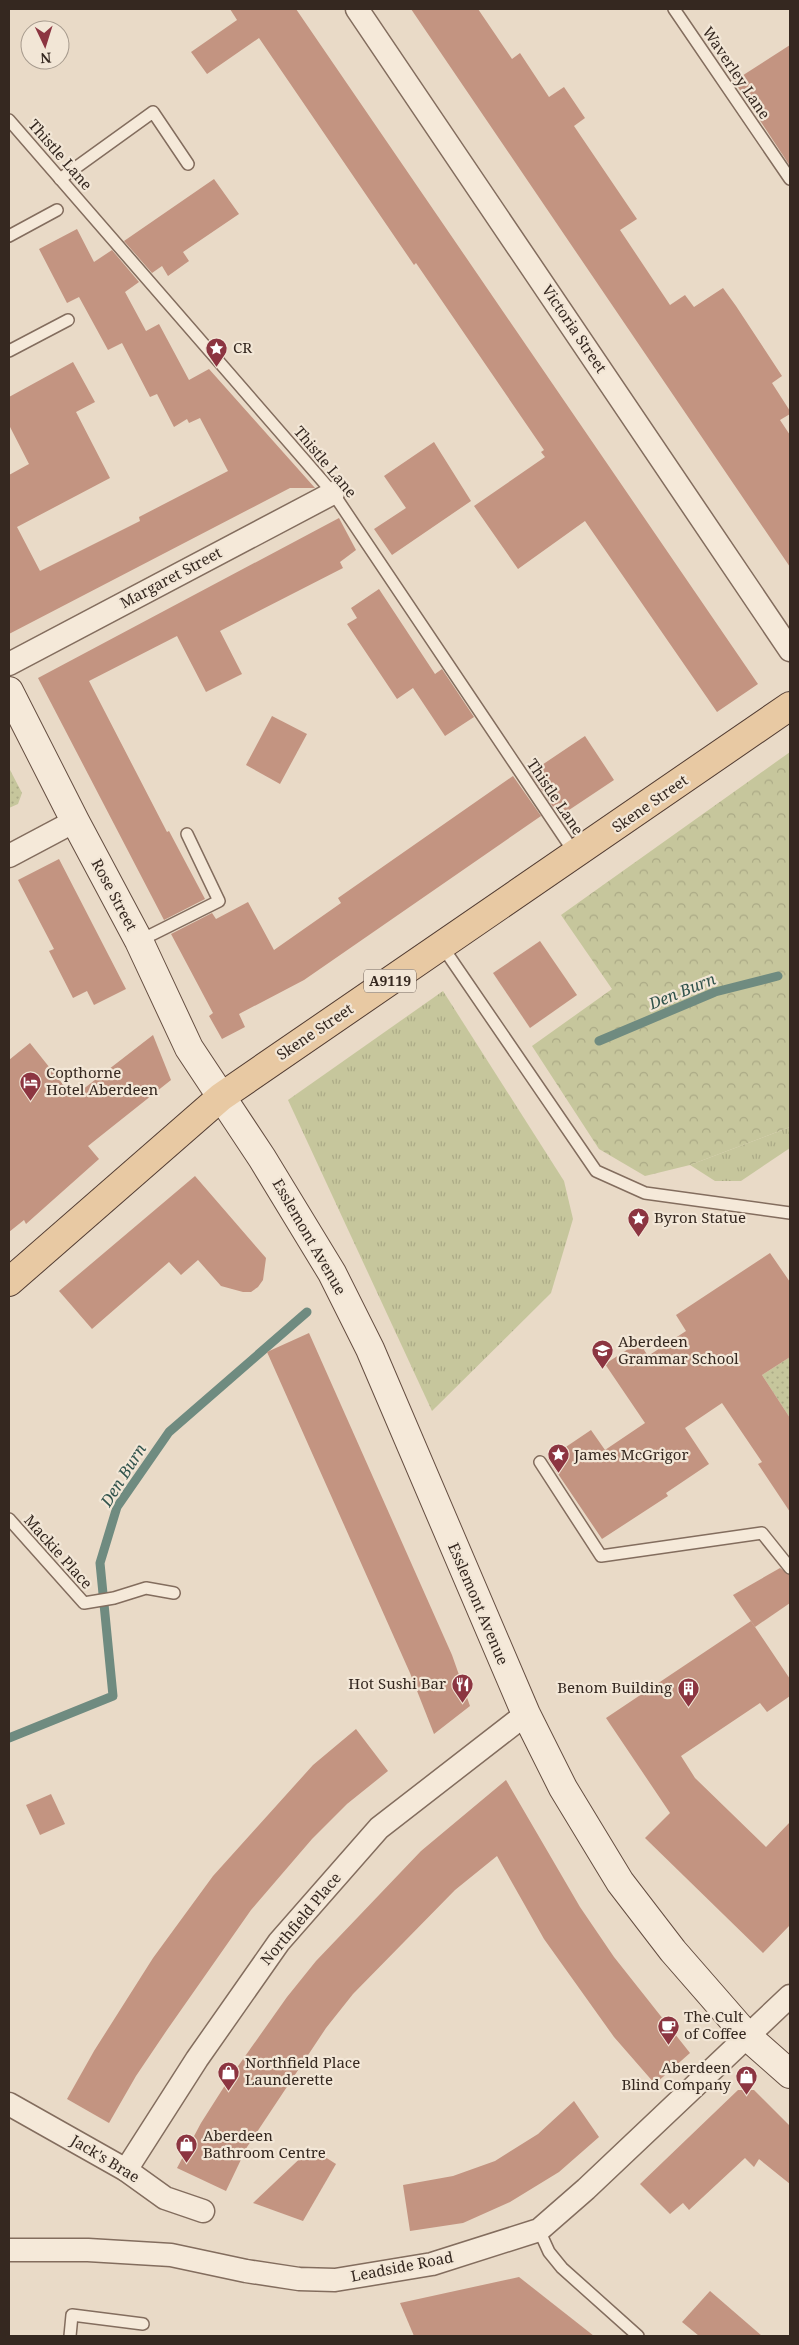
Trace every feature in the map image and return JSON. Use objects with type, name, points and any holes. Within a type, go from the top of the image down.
[{"type":"main road","name":"Skene Street","points":[[9,1282],[221,1097],[576,855],[790,706]]},
{"type":"street","name":"Victoria Street","points":[[357,9],[790,650]]},
{"type":"street","name":"Margaret Street","points":[[9,664],[333,493]]},
{"type":"street","name":"Rose Street","points":[[9,691],[74,822],[139,941],[189,1048],[221,1097]]},
{"type":"street","points":[[9,856],[74,822]]},
{"type":"street","name":"Esslemont Avenue","points":[[221,1097],[262,1158],[332,1273],[370,1349],[526,1714],[563,1788],[620,1882],[673,1952],[748,2037],[790,2074]]},
{"type":"street","name":"Northfield Place","points":[[126,2170],[197,2059],[279,1942],[379,1828],[526,1714]]},
{"type":"street","name":"Leadside Road","points":[[9,2250],[105,2250],[171,2255],[246,2271],[299,2278],[335,2280],[432,2264],[539,2230],[594,2183],[790,1996]]},
{"type":"street","name":"Jack's Brae","points":[[9,2104],[126,2170],[165,2198],[203,2211]]},
{"type":"lane","name":"Waverley Lane","points":[[674,9],[790,179]]},
{"type":"lane","points":[[60,178],[153,112],[188,164]]},
{"type":"lane","name":"Thistle Lane","points":[[9,120],[333,493],[576,855]]},
{"type":"lane","points":[[9,236],[57,210]]},
{"type":"lane","points":[[9,351],[68,320]]},
{"type":"lane","points":[[139,941],[219,901],[188,834]]},
{"type":"lane","points":[[442,946],[596,1171],[645,1193],[790,1213]]},
{"type":"lane","points":[[540,1462],[601,1556],[762,1533],[790,1568]]},
{"type":"lane","name":"Mackie Place","points":[[9,1519],[84,1603],[114,1598],[146,1588],[174,1593]]},
{"type":"lane","points":[[539,2230],[550,2252],[562,2268],[638,2336]]},
{"type":"lane","points":[[70,2336],[72,2315],[143,2324]]},
{"type":"green space","points":[[790,752],[790,1127],[690,1165],[645,1176],[599,1149],[532,1046],[612,989],[561,915]]},
{"type":"green space","points":[[9,768],[22,793],[18,804],[9,808]]},
{"type":"green space","points":[[443,991],[564,1181],[573,1219],[551,1293],[432,1411],[288,1100]]},
{"type":"green space","points":[[790,1127],[790,1148],[741,1181],[715,1181],[690,1165]]},
{"type":"green space","points":[[790,1357],[790,1418],[762,1375]]},
{"type":"building","points":[[230,9],[296,9],[758,684],[717,712],[585,521],[518,569],[474,506],[545,457],[541,452],[544,450],[416,263],[414,265],[259,38],[207,74],[191,52],[237,20]]},
{"type":"building","points":[[411,9],[478,9],[512,59],[520,53],[549,97],[564,87],[585,118],[574,126],[637,219],[620,230],[670,305],[685,295],[694,307],[723,288],[736,306],[782,376],[772,383],[790,411],[790,414],[780,420],[790,435],[790,567]]},
{"type":"building","points":[[790,45],[790,166],[734,81]]},
{"type":"building","points":[[214,179],[239,214],[183,252],[189,261],[168,276],[162,266],[152,273],[124,241]]},
{"type":"building","points":[[77,229],[94,262],[112,250],[139,282],[125,292],[146,331],[159,324],[189,380],[209,369],[315,488],[290,488],[9,634],[9,475],[29,464],[9,425],[9,397],[73,362],[95,402],[76,412],[110,478],[17,527],[40,571],[140,521],[139,517],[228,471],[200,418],[189,423],[187,419],[174,427],[157,394],[150,397],[122,343],[108,350],[79,297],[67,303],[39,249]]},
{"type":"building","points":[[434,442],[471,501],[392,555],[374,529],[406,508],[384,476]]},
{"type":"building","points":[[339,518],[356,550],[340,562],[343,568],[220,631],[242,674],[206,692],[177,636],[89,681],[167,832],[169,831],[205,899],[164,920],[38,678]]},
{"type":"building","points":[[379,589],[435,674],[442,669],[474,717],[445,736],[413,688],[397,699],[347,624],[357,618],[351,608]]},
{"type":"building","points":[[272,716],[307,734],[280,784],[246,765]]},
{"type":"building","points":[[585,736],[614,780],[566,812],[559,803],[553,807],[530,773]]},
{"type":"building","points":[[513,776],[541,816],[304,980],[239,1014],[245,1027],[222,1039],[209,1016],[213,1013],[171,934],[212,913],[216,919],[248,902],[274,950],[341,903],[338,898]]},
{"type":"building","points":[[59,859],[126,989],[94,1005],[87,991],[73,998],[49,951],[54,949],[18,880]]},
{"type":"building","points":[[540,941],[577,995],[530,1028],[493,973]]},
{"type":"building","points":[[153,1035],[171,1080],[88,1146],[99,1159],[26,1224],[24,1220],[9,1232],[9,1060],[30,1043],[73,1097]]},
{"type":"building","points":[[195,1176],[266,1258],[263,1280],[251,1292],[243,1292],[221,1286],[198,1260],[181,1275],[169,1262],[92,1329],[59,1291]]},
{"type":"building","points":[[770,1253],[790,1282],[790,1357],[762,1375],[790,1418],[790,1512],[758,1464],[762,1462],[722,1403],[685,1428],[709,1464],[666,1493],[668,1496],[602,1539],[548,1459],[591,1430],[605,1450],[645,1423],[605,1364],[639,1342],[648,1356],[686,1331],[676,1315]]},
{"type":"building","points":[[309,1333],[452,1655],[470,1706],[434,1734],[410,1673],[267,1352]]},
{"type":"building","points":[[780,1568],[790,1575],[790,1603],[755,1627],[733,1595]]},
{"type":"building","points":[[751,1621],[790,1679],[790,1696],[767,1712],[760,1703],[681,1756],[695,1778],[766,1847],[790,1822],[790,1925],[763,1953],[645,1838],[670,1813],[606,1718]]},
{"type":"building","points":[[356,1729],[388,1771],[347,1804],[312,1839],[251,1910],[136,2076],[109,2123],[67,2099],[94,2051],[153,1958],[213,1876],[313,1765]]},
{"type":"building","points":[[506,1780],[580,1907],[614,1957],[690,2053],[655,2084],[614,2037],[544,1939],[497,1856],[455,1890],[353,1994],[326,2028],[247,2147],[226,2191],[177,2168],[201,2123],[229,2079],[287,1997],[316,1961],[421,1851]]},
{"type":"building","points":[[51,1794],[65,1824],[40,1835],[26,1805]]},
{"type":"building","points":[[738,2090],[754,2090],[790,2126],[790,2184],[759,2159],[754,2167],[745,2158],[689,2210],[683,2203],[670,2214],[640,2184]]},
{"type":"building","points":[[574,2101],[599,2137],[559,2172],[510,2202],[463,2223],[410,2231],[403,2185],[453,2176],[495,2161],[538,2134]]},
{"type":"building","points":[[311,2148],[336,2164],[303,2221],[253,2203]]},
{"type":"building","points":[[519,2277],[594,2336],[414,2336],[400,2303]]},
{"type":"building","points":[[710,2291],[762,2336],[699,2336],[682,2322]]},
{"type":"waterway","name":"Den Burn","points":[[599,1041],[715,992],[778,976]]},
{"type":"waterway","name":"Den Burn","points":[[9,1738],[113,1696],[100,1563],[117,1507],[169,1432],[307,1312]]},
{"type":"place","name":"CR","points":[[217,367]]},
{"type":"place","name":"Copthorne Hotel Aberdeen","points":[[30,1101]]},
{"type":"place","name":"Byron Statue","points":[[638,1237]]},
{"type":"place","name":"Aberdeen Grammar School","points":[[602,1370]]},
{"type":"place","name":"James McGrigor","points":[[558,1474]]},
{"type":"place","name":"Hot Sushi Bar","points":[[462,1703]]},
{"type":"place","name":"Benom Building","points":[[688,1707]]},
{"type":"place","name":"The Cult of Coffee","points":[[668,2045]]},
{"type":"place","name":"Northfield Place Launderette","points":[[229,2091]]},
{"type":"place","name":"Aberdeen Blind Company","points":[[747,2096]]},
{"type":"place","name":"Aberdeen Bathroom Centre","points":[[187,2164]]}]
